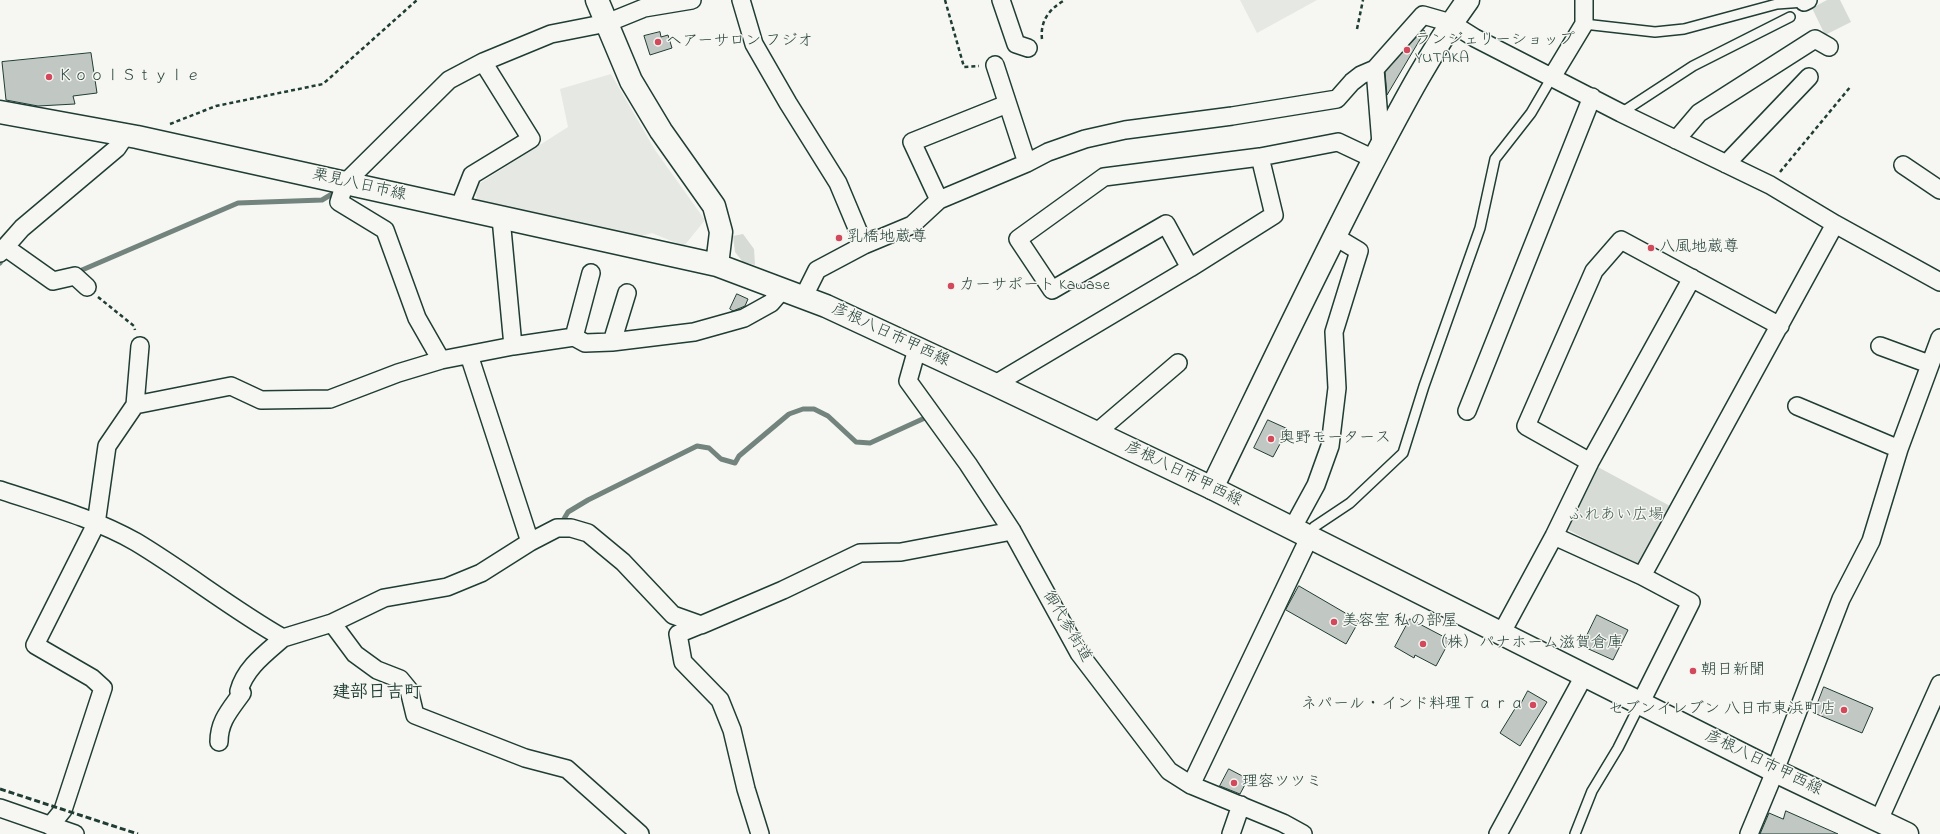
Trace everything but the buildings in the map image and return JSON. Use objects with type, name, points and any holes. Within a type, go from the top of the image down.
[{"type":"main road","points":[[597,0],[631,81],[661,131],[714,206],[722,232],[717,265]]},
{"type":"main road","points":[[1212,488],[1334,236],[1378,152],[1451,23],[1468,0]]},
{"type":"main road","name":"栗見八日市線","points":[[0,112],[137,137],[717,265]]},
{"type":"main road","name":"彦根八日市甲西線","points":[[717,265],[826,306],[1212,488],[1501,634],[1585,674],[1640,704],[1907,834]]},
{"type":"street","points":[[441,360],[417,318],[385,230],[340,202],[345,182],[449,80],[484,62],[551,34],[607,23],[644,8],[692,0]]},
{"type":"street","points":[[742,0],[754,44],[788,103],[838,183],[864,245]]},
{"type":"street","points":[[1002,0],[1016,44],[1028,48]]},
{"type":"street","points":[[1552,77],[1584,24],[1584,0]]},
{"type":"street","points":[[803,298],[817,270],[864,245],[912,225],[939,200],[1027,163],[1048,152],[1092,137],[1125,130],[1232,116],[1337,99],[1352,82],[1361,75],[1375,69],[1423,15],[1451,23],[1475,38],[1621,113],[1770,185],[1835,224],[1940,282]]},
{"type":"street","points":[[1676,140],[1699,113],[1815,39],[1829,47]]},
{"type":"street","points":[[459,208],[472,175],[531,139],[484,62]]},
{"type":"street","points":[[995,65],[1027,163]]},
{"type":"street","points":[[1190,268],[1166,224],[1052,290],[1018,239],[1104,177],[1260,157],[1338,142],[1378,152],[1375,69]]},
{"type":"street","points":[[1726,164],[1809,77]]},
{"type":"street","points":[[1468,411],[1592,97]]},
{"type":"street","points":[[939,200],[912,142],[1007,104]]},
{"type":"street","points":[[86,287],[75,276],[53,281],[1,251],[22,228],[117,148],[125,136]]},
{"type":"street","points":[[996,385],[1190,268],[1274,215],[1260,157]]},
{"type":"street","points":[[1903,165],[1940,190]]},
{"type":"street","points":[[501,218],[513,346]]},
{"type":"street","points":[[1642,576],[1835,224]]},
{"type":"street","points":[[1192,785],[1301,534],[1316,484],[1330,446],[1337,388],[1334,332],[1359,252],[1334,236]]},
{"type":"street","points":[[1590,462],[1526,426],[1594,271],[1621,240],[1780,326]]},
{"type":"street","points":[[574,338],[591,273]]},
{"type":"street","points":[[1501,634],[1554,536],[1590,462],[1692,278]]},
{"type":"street","points":[[135,405],[231,386],[261,400],[330,399],[398,373],[441,360],[513,346],[574,338],[585,343],[612,342],[694,332],[744,318],[770,303],[783,290]]},
{"type":"street","points":[[612,342],[627,293]]},
{"type":"street","points":[[1749,834],[1841,600],[1871,541],[1900,449],[1929,364],[1940,338]]},
{"type":"street","points":[[50,826],[63,810],[103,688],[92,678],[35,645],[96,524],[107,446],[135,405],[140,346]]},
{"type":"street","points":[[1880,346],[1929,364]]},
{"type":"street","name":"御代参街道","points":[[917,349],[908,381],[968,464],[1012,531],[1079,653],[1169,771],[1192,785],[1283,823],[1303,834]]},
{"type":"street","points":[[469,355],[530,542]]},
{"type":"street","points":[[1096,433],[1178,363]]},
{"type":"street","points":[[1797,406],[1900,449]]},
{"type":"street","points":[[0,490],[96,524],[135,542],[254,621],[284,638]]},
{"type":"street","points":[[219,742],[219,730],[223,721],[242,693],[239,691],[241,681],[248,671],[284,638],[332,623],[384,598],[447,587],[481,573],[530,542],[557,528],[571,528],[588,533],[623,562],[673,615],[700,624]]},
{"type":"street","points":[[760,834],[746,789],[732,730],[720,700],[683,662],[678,634],[783,590],[860,553],[901,552],[1012,531]]},
{"type":"street","points":[[1554,536],[1642,576],[1691,602],[1640,704]]},
{"type":"street","points":[[332,623],[355,654],[377,670],[400,679],[409,690],[415,715],[525,758],[567,769],[640,834]]},
{"type":"street","points":[[1498,834],[1585,674]]},
{"type":"street","points":[[1878,820],[1940,684]]},
{"type":"street","points":[[1231,834],[1241,805]]},
{"type":"street","points":[[0,808],[75,834]]},
{"type":"lane","points":[[1584,24],[1655,32],[1684,29],[1777,4],[1806,1]]},
{"type":"lane","points":[[1621,113],[1693,66],[1790,17]]},
{"type":"lane","points":[[1301,534],[1350,503],[1404,453],[1424,386],[1480,228],[1495,159],[1531,113],[1552,77]]},
{"type":"lane","points":[[1575,834],[1592,791],[1618,748],[1640,704]]},
{"type":"path","points":[[166,126],[216,106],[323,84],[418,0]]},
{"type":"path","points":[[1357,29],[1363,0]]},
{"type":"path","points":[[1770,185],[1851,86]]},
{"type":"path","points":[[86,287],[134,326],[140,346]]},
{"type":"shaded area","points":[[1240,0],[1317,0],[1257,33]]},
{"type":"shaded area","points":[[611,74],[655,150],[705,220],[684,246],[652,233],[635,238],[478,203],[474,187],[568,127],[560,89]]},
{"type":"green space","points":[[1827,0],[1840,0],[1851,22],[1825,35],[1812,8]]},
{"type":"green space","points":[[743,234],[754,249],[755,265],[743,262],[735,252],[733,236]]},
{"type":"green space","name":"ふれあい広場","points":[[1596,466],[1670,506],[1637,566],[1563,527]]},
{"type":"waterway","points":[[75,273],[238,203],[322,200],[332,194]]},
{"type":"waterway","points":[[0,263],[5,255]]},
{"type":"waterway","points":[[561,524],[568,512],[588,500],[697,446],[709,448],[721,459],[735,463],[739,456],[789,414],[803,409],[814,409],[828,416],[856,442],[870,443],[927,417]]},
{"type":"railway","points":[[0,789],[138,834]]},
{"type":"place","name":"ヘアーサロン フジオ","points":[[658,42]]},
{"type":"place","name":"ランジェリーショップ YUTAKA","points":[[1407,50]]},
{"type":"place","name":"ＫｏｏｌＳｔｙｌｅ","points":[[49,77]]},
{"type":"place","name":"乳橋地蔵尊","points":[[839,238]]},
{"type":"place","name":"八風地蔵尊","points":[[1651,248]]},
{"type":"place","name":"カーサポート Kawase","points":[[951,286]]},
{"type":"place","name":"奥野モータース","points":[[1271,439]]},
{"type":"place","name":"美容室 私の部屋","points":[[1334,622]]},
{"type":"place","name":"（株）パナホーム滋賀倉庫","points":[[1423,644]]},
{"type":"place","name":"朝日新聞","points":[[1693,671]]},
{"type":"place","name":"ネパール・インド料理Ｔａｒａ","points":[[1533,705]]},
{"type":"place","name":"セブンイレブン 八日市東浜町店","points":[[1844,710]]},
{"type":"place","name":"理容ツツミ","points":[[1234,783]]},
{"type":"district","name":"建部日吉町","points":[[377,694]]}]
